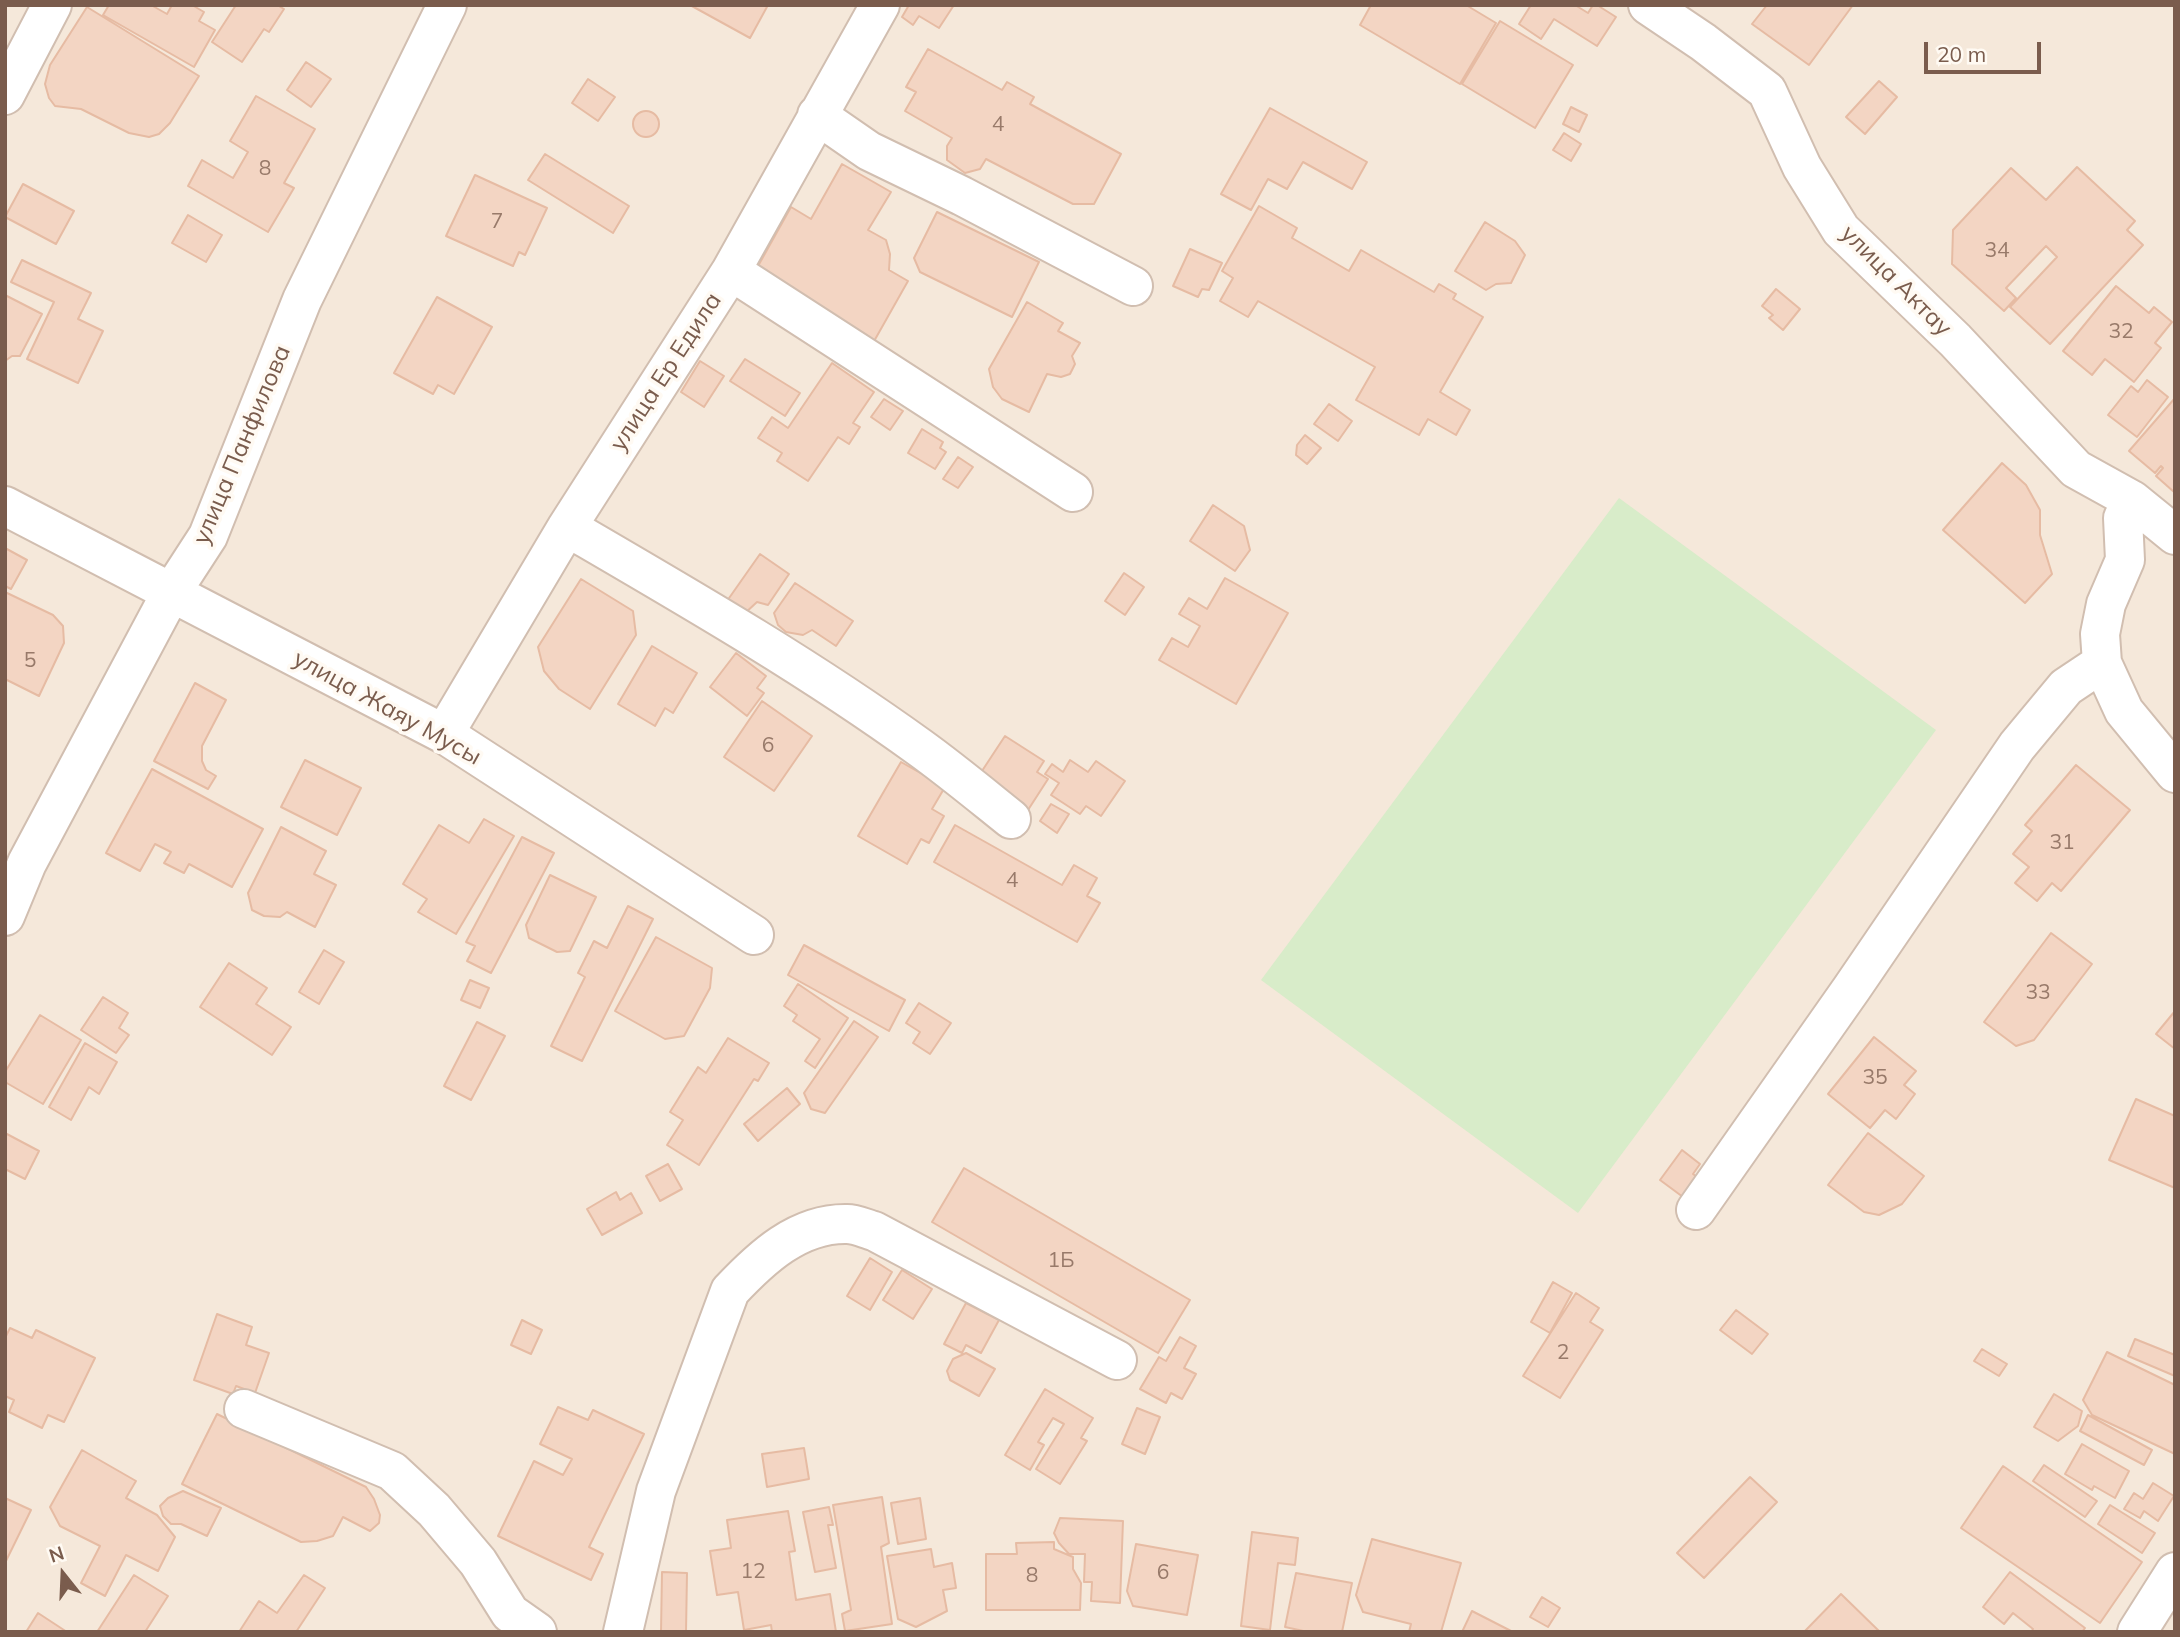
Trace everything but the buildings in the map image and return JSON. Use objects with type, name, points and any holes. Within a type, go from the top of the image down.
[{"type":"street","points":[[5,95],[20,36],[52,5]]},
{"type":"street","name":"улица Панфилова","points":[[5,915],[16,859],[171,593],[208,536],[302,300],[447,5]]},
{"type":"street","name":"улица Ер Едила","points":[[444,734],[568,527],[731,271],[880,5]]},
{"type":"street","name":"улица Актау","points":[[1648,5],[1703,42],[1767,91],[1802,167],[1841,230],[1955,340],[2076,469],[2132,500],[2175,535]]},
{"type":"street","points":[[817,115],[869,150],[1133,286]]},
{"type":"street","points":[[731,271],[1073,492]]},
{"type":"street","points":[[2132,500],[2123,518],[2125,560],[2106,604],[2101,634],[2102,663],[2124,710],[2175,773]]},
{"type":"street","name":"улица Жаяу Мусы","points":[[5,506],[444,734],[754,934]]},
{"type":"street","points":[[568,527],[695,601],[840,693],[920,748],[1011,819]]},
{"type":"street","points":[[1696,1210],[2017,746],[2067,687],[2102,663]]},
{"type":"street","points":[[623,1632],[656,1491],[730,1291],[750,1269],[779,1245],[813,1229],[848,1224],[874,1231],[1117,1360]]},
{"type":"street","points":[[244,1409],[391,1471],[434,1510],[478,1562],[510,1613],[537,1632]]},
{"type":"street","points":[[2137,1632],[2175,1572]]},
{"type":"shaded area","points":[[5,5],[2175,5],[2175,1632],[5,1632]]},
{"type":"green space","points":[[1619,498],[1936,730],[1578,1213],[1261,980]]}]
